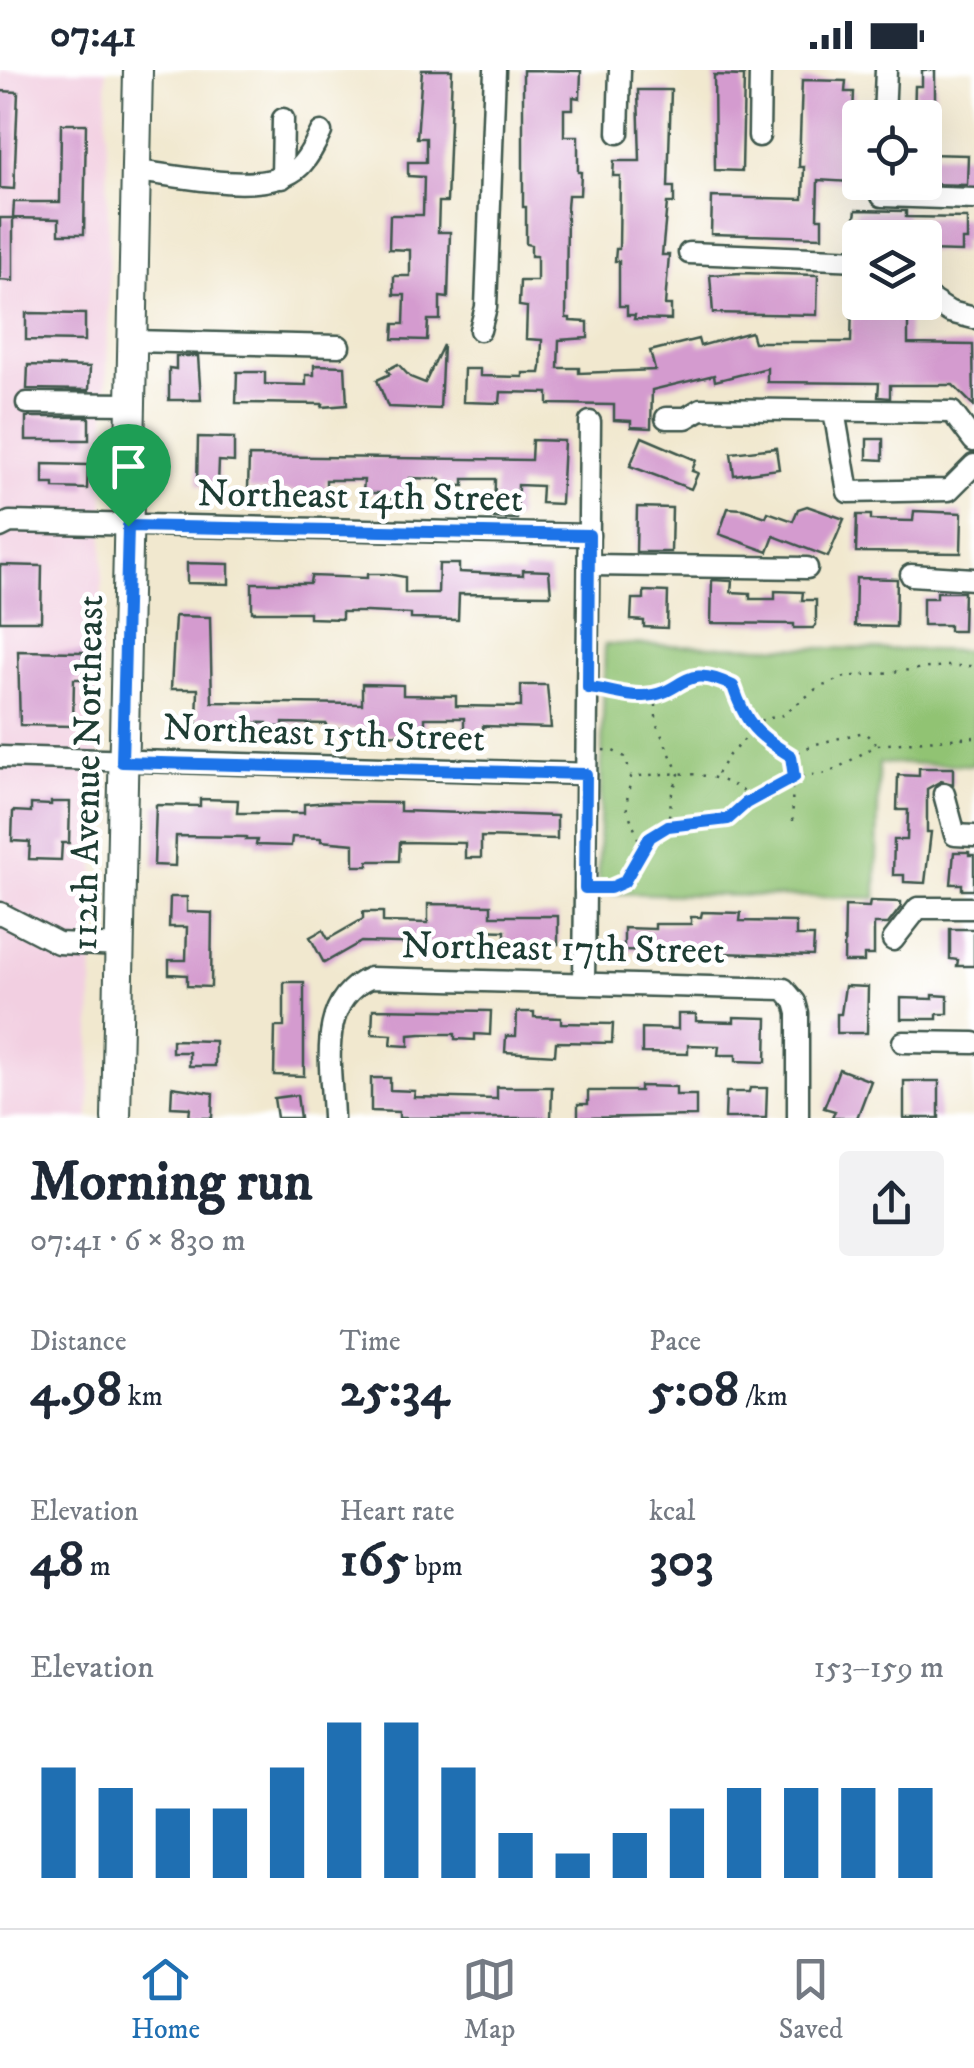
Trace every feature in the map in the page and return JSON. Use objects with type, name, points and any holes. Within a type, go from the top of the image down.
[{"type":"main road","name":"112th Avenue Northeast","points":[[116,1118],[138,70]]},
{"type":"street","points":[[480,330],[486,308],[496,70]]},
{"type":"street","points":[[618,132],[620,70]]},
{"type":"street","points":[[758,136],[760,70]]},
{"type":"street","points":[[885,100],[886,70]]},
{"type":"street","points":[[282,178],[284,119]]},
{"type":"street","points":[[136,171],[261,184],[298,168],[321,132]]},
{"type":"street","points":[[942,198],[974,199]]},
{"type":"street","points":[[689,253],[842,259]]},
{"type":"street","points":[[942,307],[974,318]]},
{"type":"street","points":[[132,342],[340,346]]},
{"type":"street","points":[[27,402],[130,404]]},
{"type":"street","points":[[666,418],[686,418],[701,409],[952,412],[974,441]]},
{"type":"street","points":[[834,410],[848,492],[950,490],[974,465]]},
{"type":"street","points":[[584,982],[590,422]]},
{"type":"street","name":"Northeast 14th Street","points":[[0,527],[10,522],[589,535]]},
{"type":"street","points":[[589,564],[807,568]]},
{"type":"street","points":[[911,575],[974,579]]},
{"type":"street","name":"Northeast 15th Street","points":[[0,758],[586,774]]},
{"type":"street","points":[[944,794],[956,835],[974,836]]},
{"type":"street","points":[[894,940],[918,908],[974,908]]},
{"type":"street","points":[[0,913],[58,944],[120,946]]},
{"type":"street","name":"Northeast 17th Street","points":[[333,1118],[331,1025],[335,1008],[356,984],[370,978],[784,990],[795,1002],[798,1014],[798,1118]]},
{"type":"street","points":[[903,1042],[974,1044]]},
{"type":"path","points":[[749,723],[783,716],[816,689],[845,677],[974,666]]},
{"type":"path","points":[[588,688],[644,696],[666,691],[686,677],[712,675],[733,686],[754,731],[791,756],[794,821]]},
{"type":"path","points":[[656,693],[656,723],[679,774],[672,792],[668,826]]},
{"type":"path","points":[[716,776],[729,755],[754,731]]},
{"type":"path","points":[[791,756],[816,744],[864,732],[878,745]]},
{"type":"path","points":[[585,888],[610,888],[624,882],[650,837],[668,826],[728,819],[794,777],[829,773],[878,745],[974,737]]},
{"type":"path","points":[[587,750],[613,750],[625,757],[631,777],[626,806],[642,851]]},
{"type":"path","points":[[631,777],[716,776],[753,800]]},
{"type":"shaded area","points":[[0,70],[106,70],[109,290],[89,1118],[0,1118]]},
{"type":"green space","points":[[605,644],[974,651],[974,765],[879,763],[876,898],[598,893]]},
{"type":"building","points":[[422,70],[452,70],[447,202],[439,202],[438,232],[450,232],[448,298],[440,297],[440,320],[428,320],[427,340],[393,339],[394,324],[404,324],[405,295],[394,295],[394,276],[410,276],[410,250],[389,249],[390,215],[423,215],[424,177],[408,176],[408,162],[426,162],[426,138],[417,138]]},
{"type":"building","points":[[523,70],[581,71],[580,98],[573,97],[573,109],[564,109],[564,136],[578,136],[581,172],[580,195],[568,195],[566,318],[588,322],[588,338],[559,340],[558,368],[579,368],[579,373],[655,370],[650,351],[698,339],[700,346],[751,332],[754,342],[851,342],[852,320],[908,320],[908,344],[973,345],[974,406],[953,385],[890,385],[890,398],[878,397],[879,383],[767,382],[767,368],[715,381],[714,375],[652,390],[651,428],[631,427],[631,421],[614,420],[614,405],[548,404],[548,393],[501,392],[500,403],[463,402],[464,369],[480,369],[480,376],[523,377],[523,373],[540,373],[542,340],[526,339],[527,307],[519,306],[520,281],[537,281],[537,256],[531,256],[531,245],[526,244]]},
{"type":"building","points":[[922,70],[935,70],[935,100],[915,100],[915,86],[922,86]]},
{"type":"building","points":[[714,75],[744,76],[742,171],[715,170]]},
{"type":"building","points":[[802,80],[846,81],[845,92],[854,92],[854,100],[842,100],[842,181],[818,180],[817,218],[822,218],[822,237],[711,234],[712,197],[803,199],[804,167],[799,167]]},
{"type":"building","points":[[638,90],[671,90],[668,187],[674,187],[674,203],[667,203],[662,255],[669,255],[665,305],[671,305],[671,320],[634,319],[635,315],[627,315],[627,306],[619,306],[619,261],[615,261],[619,249],[620,176],[613,176],[614,161],[640,161]]},
{"type":"building","points":[[0,91],[18,92],[14,189],[0,188]]},
{"type":"building","points":[[61,124],[86,124],[84,234],[59,234],[59,219],[13,218],[14,202],[60,202]]},
{"type":"building","points":[[942,154],[968,155],[967,185],[942,184]]},
{"type":"building","points":[[856,210],[906,211],[906,217],[967,218],[967,240],[962,240],[962,252],[942,251],[942,220],[855,220]]},
{"type":"building","points":[[0,218],[13,218],[13,281],[0,280]]},
{"type":"building","points":[[710,275],[818,275],[817,315],[713,313]]},
{"type":"building","points":[[26,313],[85,314],[85,341],[26,340]]},
{"type":"building","points":[[443,345],[440,409],[388,407],[377,380],[390,374],[387,370],[398,364],[410,377],[425,383]]},
{"type":"building","points":[[176,356],[198,356],[201,400],[169,400],[169,368],[176,369]]},
{"type":"building","points":[[28,365],[90,367],[89,390],[27,389]]},
{"type":"building","points":[[314,365],[345,366],[347,405],[236,403],[237,372],[265,372],[265,384],[306,385],[306,375],[314,375]]},
{"type":"building","points":[[26,417],[89,417],[89,440],[26,440]]},
{"type":"building","points":[[198,437],[234,438],[234,462],[219,461],[218,485],[197,485]]},
{"type":"building","points":[[642,437],[696,460],[692,471],[698,473],[691,489],[630,466]]},
{"type":"building","points":[[867,439],[883,439],[883,460],[867,459]]},
{"type":"building","points":[[532,440],[564,441],[561,504],[541,503],[542,486],[518,485],[517,519],[494,518],[495,479],[464,479],[464,486],[440,485],[440,479],[410,478],[410,499],[363,493],[364,480],[326,480],[326,494],[248,489],[249,456],[531,460]]},
{"type":"building","points":[[776,448],[779,469],[734,475],[731,453]]},
{"type":"building","points":[[43,464],[88,465],[87,489],[43,484]]},
{"type":"building","points":[[807,506],[844,519],[828,557],[774,536],[768,552],[719,534],[728,508],[766,517],[768,512],[793,521],[798,509]]},
{"type":"building","points":[[637,507],[672,508],[671,552],[636,552]]},
{"type":"building","points":[[914,511],[962,513],[961,553],[856,552],[857,515],[871,515],[871,520],[913,521]]},
{"type":"building","points":[[187,563],[229,564],[229,584],[187,583]]},
{"type":"building","points":[[439,564],[459,564],[459,572],[523,575],[523,570],[549,571],[551,595],[459,594],[458,620],[411,619],[411,614],[366,612],[342,612],[342,619],[309,618],[309,612],[252,612],[252,583],[310,583],[311,576],[367,578],[367,574],[387,574],[405,577],[405,593],[438,593]]},
{"type":"building","points":[[0,565],[42,566],[41,621],[0,621]]},
{"type":"building","points":[[856,578],[897,579],[896,627],[855,626]]},
{"type":"building","points":[[712,580],[732,581],[731,592],[750,593],[750,599],[775,599],[775,591],[803,592],[802,600],[816,600],[816,625],[794,628],[794,624],[711,623]]},
{"type":"building","points":[[644,591],[668,592],[667,628],[644,627],[644,621],[631,620],[632,599],[644,599]]},
{"type":"building","points":[[937,592],[964,592],[963,631],[949,631],[949,625],[923,625],[923,598],[937,598]]},
{"type":"building","points":[[175,616],[210,617],[212,702],[362,704],[362,684],[403,685],[403,695],[456,696],[456,706],[521,707],[521,685],[547,685],[551,728],[483,726],[483,735],[464,735],[464,718],[425,718],[425,735],[377,734],[377,730],[326,728],[326,724],[283,723],[283,727],[267,727],[267,723],[233,722],[233,727],[203,729],[203,725],[197,724],[198,689],[171,689]]},
{"type":"building","points":[[18,651],[83,652],[83,679],[74,679],[73,726],[20,725]]},
{"type":"building","points":[[919,768],[953,768],[953,784],[941,781],[927,789],[927,832],[931,832],[925,883],[904,882],[904,875],[893,875],[894,840],[907,840],[908,810],[897,810],[898,775],[919,776]]},
{"type":"building","points":[[200,799],[238,800],[237,813],[304,813],[304,804],[329,802],[400,803],[400,811],[557,816],[557,839],[481,837],[481,858],[465,858],[465,843],[400,842],[399,861],[368,861],[368,866],[354,866],[354,844],[321,838],[292,837],[291,846],[256,845],[257,840],[246,837],[176,836],[175,866],[154,865],[156,805],[200,806]]},
{"type":"building","points":[[70,802],[69,843],[62,843],[61,860],[29,859],[30,842],[12,841],[13,811],[31,812],[31,804]]},
{"type":"building","points":[[954,852],[974,855],[974,890],[962,890],[962,884],[951,884]]},
{"type":"building","points":[[170,897],[187,897],[187,912],[212,913],[211,987],[187,986],[187,975],[169,974],[169,960],[186,960],[187,927],[169,927]]},
{"type":"building","points":[[870,901],[901,902],[901,907],[888,924],[874,924],[874,955],[864,955],[864,962],[844,962],[845,906],[869,907]]},
{"type":"building","points":[[428,904],[491,905],[491,916],[558,916],[558,944],[505,946],[505,931],[479,930],[479,939],[469,939],[469,945],[361,942],[324,963],[310,937],[323,930],[328,939],[363,919],[363,912],[383,912],[383,922],[428,923]]},
{"type":"building","points":[[702,912],[741,913],[740,921],[796,922],[796,936],[814,936],[813,956],[624,950],[624,928],[691,924],[691,917],[701,917]]},
{"type":"building","points":[[950,929],[974,929],[974,966],[957,966],[958,960],[950,959]]},
{"type":"building","points":[[284,982],[304,982],[304,1076],[274,1075],[275,1027],[284,1027]]},
{"type":"building","points":[[845,986],[868,987],[867,1033],[837,1033],[837,1014],[841,1014]]},
{"type":"building","points":[[933,995],[948,996],[948,1014],[937,1014],[937,1019],[901,1019],[901,998],[933,999]]},
{"type":"building","points":[[373,1009],[491,1011],[490,1035],[475,1034],[475,1040],[455,1039],[455,1034],[409,1035],[409,1046],[391,1045],[392,1035],[372,1034]]},
{"type":"building","points":[[517,1012],[561,1018],[561,1023],[613,1024],[612,1043],[556,1042],[555,1055],[505,1052],[506,1036],[516,1036]]},
{"type":"building","points":[[678,1014],[696,1014],[696,1021],[767,1018],[766,1062],[736,1061],[736,1055],[718,1055],[719,1046],[688,1045],[688,1054],[642,1053],[642,1028],[678,1029]]},
{"type":"building","points":[[172,1040],[215,1041],[215,1066],[189,1066],[189,1052],[172,1052]]},
{"type":"building","points":[[839,1069],[871,1081],[857,1118],[832,1118],[835,1111],[824,1108]]},
{"type":"building","points":[[371,1078],[390,1078],[390,1090],[415,1091],[414,1097],[497,1099],[497,1087],[552,1087],[551,1118],[399,1118],[399,1112],[371,1111]]},
{"type":"building","points":[[904,1081],[939,1081],[939,1118],[904,1118]]},
{"type":"building","points":[[640,1086],[676,1087],[676,1095],[696,1095],[696,1116],[578,1118],[578,1104],[588,1104],[588,1091],[640,1091]]},
{"type":"building","points":[[172,1087],[213,1093],[212,1118],[189,1118],[190,1108],[171,1107]]},
{"type":"building","points":[[750,1088],[767,1088],[766,1118],[725,1118],[726,1092],[749,1092]]},
{"type":"building","points":[[297,1095],[300,1118],[277,1118],[274,1098]]},
{"type":"route","points":[[128,526],[589,535],[588,688],[644,696],[666,691],[686,677],[712,675],[733,686],[740,709],[754,731],[791,756],[794,777],[746,803],[728,819],[668,826],[650,837],[624,882],[610,888],[585,888],[586,774],[122,762],[128,526]]}]
